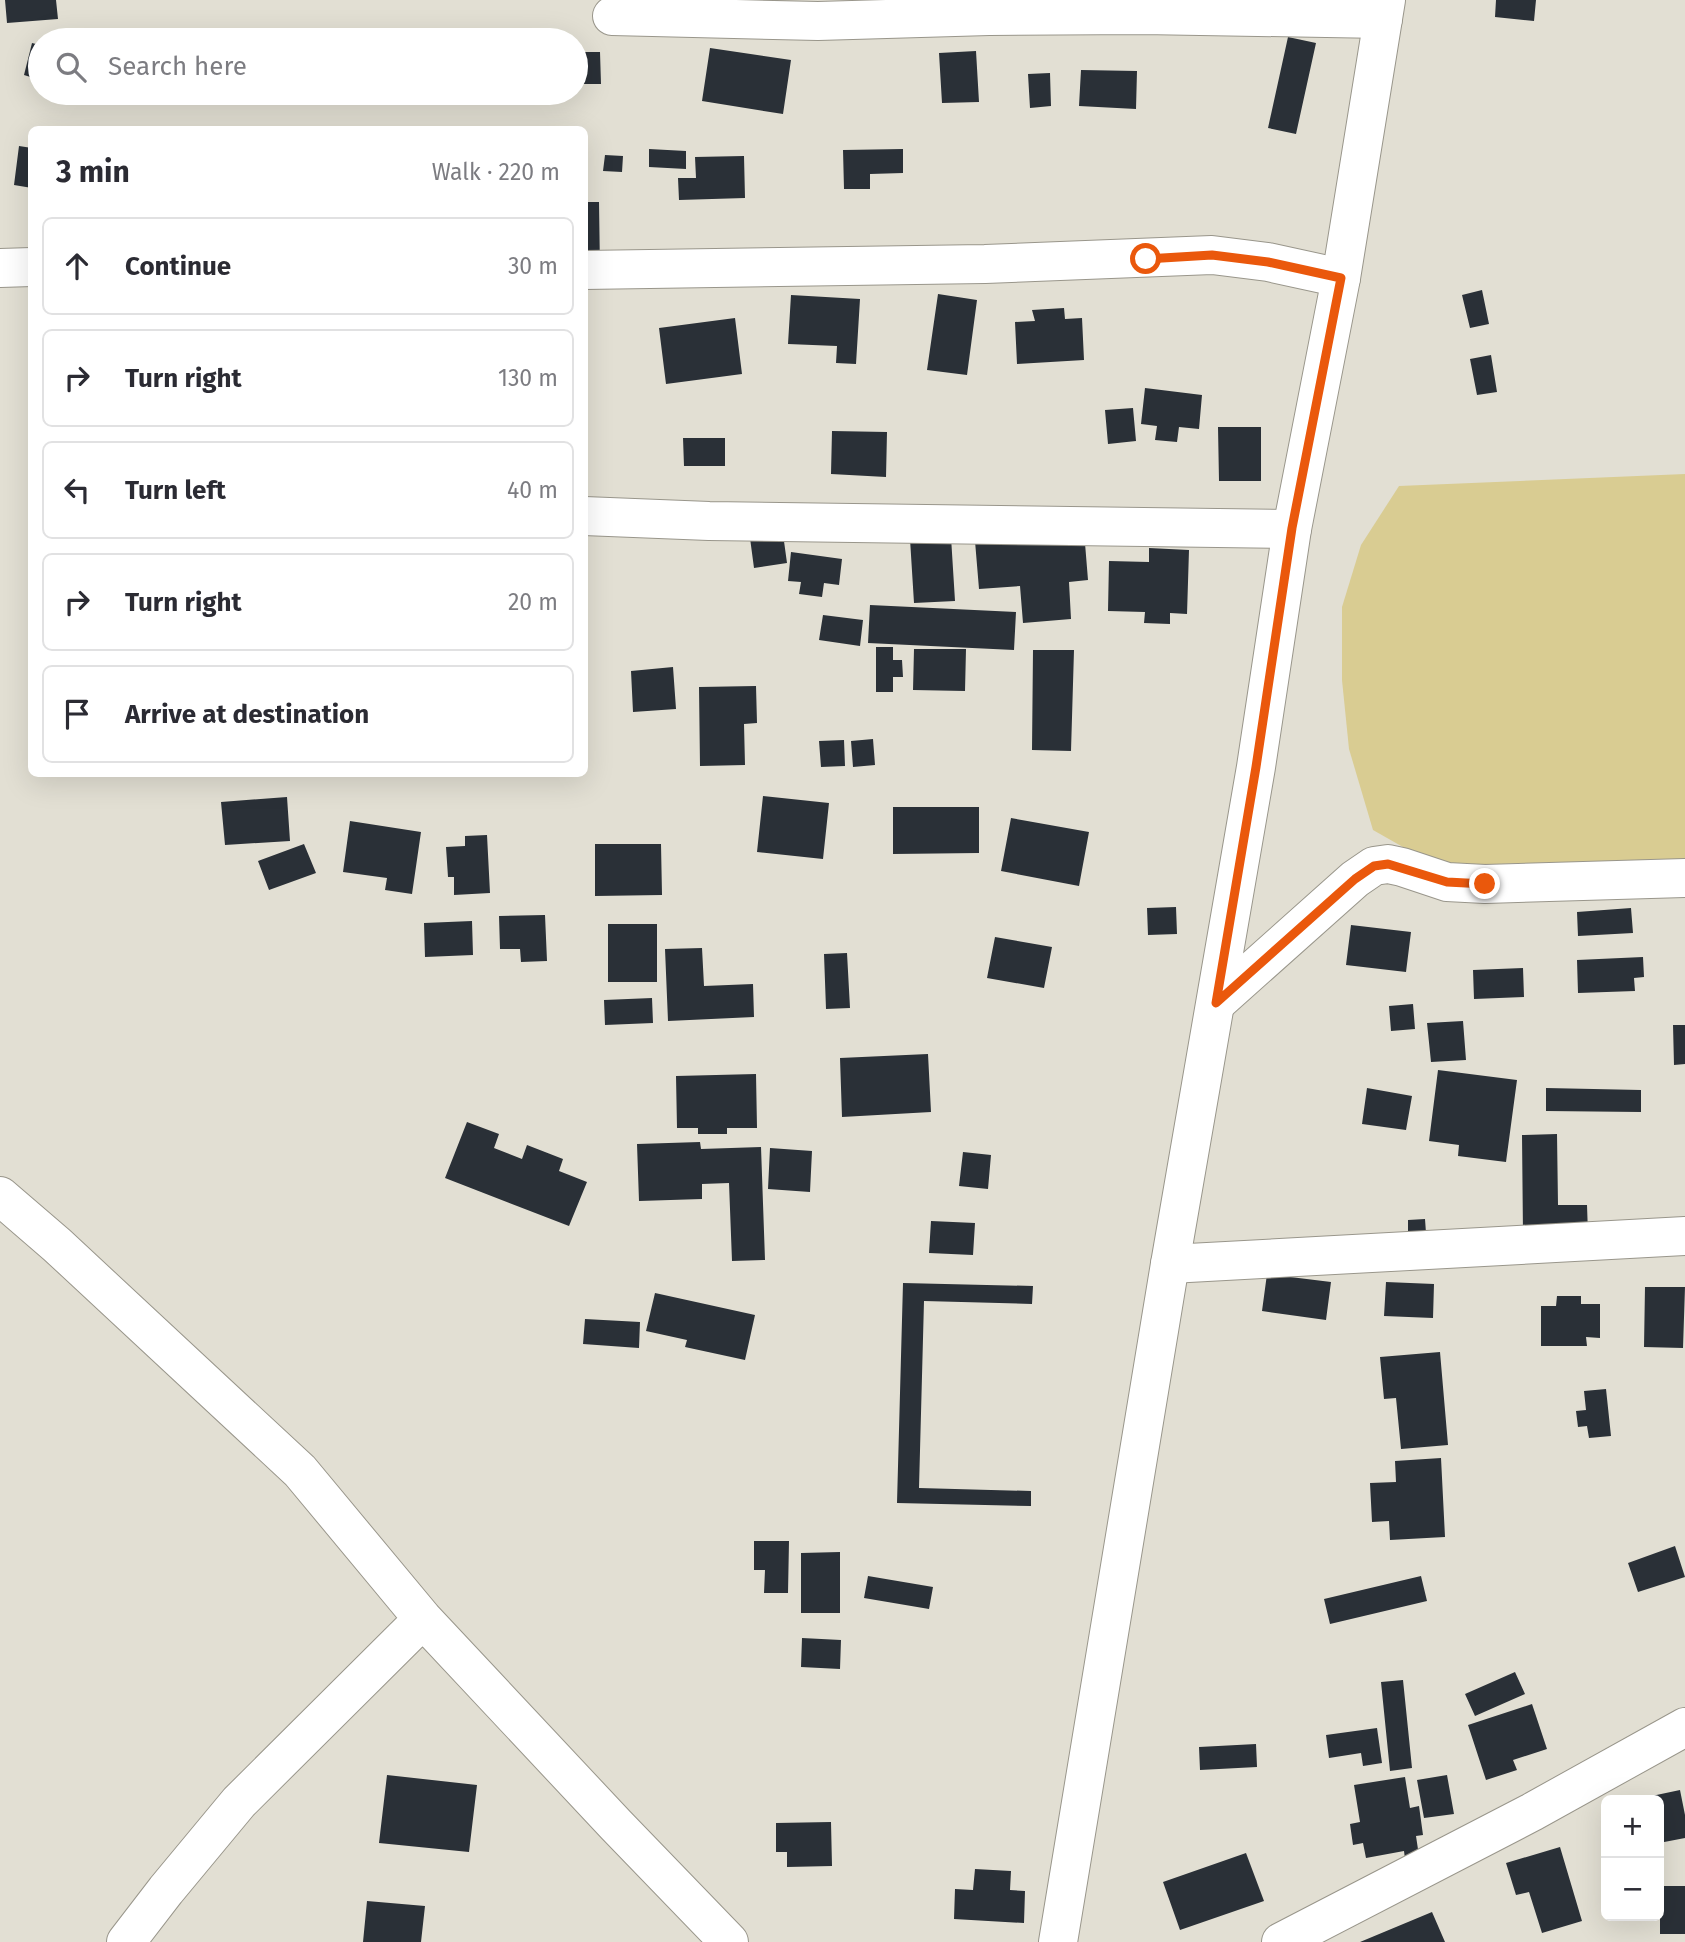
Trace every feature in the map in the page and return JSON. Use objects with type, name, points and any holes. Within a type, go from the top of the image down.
[{"type":"street","points":[[612,16],[818,21],[1384,10],[1341,278],[1292,528],[1256,767],[1170,1264],[1058,1942]]},
{"type":"street","points":[[588,270],[985,264],[1212,255],[1268,262],[1341,278]]},
{"type":"street","points":[[0,268],[28,267]]},
{"type":"street","points":[[588,516],[709,521],[1292,528]]},
{"type":"street","points":[[1216,1003],[1355,879],[1374,866],[1388,864],[1447,882],[1485,884],[1685,878]]},
{"type":"street","points":[[0,1196],[57,1245],[300,1471],[423,1619],[729,1942]]},
{"type":"street","points":[[1170,1264],[1685,1236]]},
{"type":"street","points":[[126,1942],[239,1802],[423,1619]]},
{"type":"street","points":[[1281,1942],[1532,1812],[1685,1727]]},
{"type":"shaded area","points":[[1685,474],[1685,859],[1460,865],[1417,855],[1373,830],[1349,749],[1342,680],[1342,607],[1361,545],[1399,486]]},
{"type":"building","points":[[5,0],[56,0],[58,19],[7,23]]},
{"type":"building","points":[[1496,0],[1536,0],[1534,21],[1495,17]]},
{"type":"building","points":[[1288,37],[1316,43],[1296,134],[1268,128]]},
{"type":"building","points":[[710,48],[791,60],[783,114],[702,101]]},
{"type":"building","points":[[976,51],[979,102],[942,103],[939,53]]},
{"type":"building","points":[[588,52],[600,52],[601,84],[588,84]]},
{"type":"building","points":[[28,59],[28,76],[24,75]]},
{"type":"building","points":[[1081,70],[1137,71],[1136,109],[1079,106]]},
{"type":"building","points":[[1050,73],[1051,106],[1030,108],[1028,74]]},
{"type":"building","points":[[19,146],[28,147],[28,187],[14,185]]},
{"type":"building","points":[[649,149],[686,151],[686,169],[649,167]]},
{"type":"building","points":[[903,149],[903,173],[870,174],[870,189],[844,189],[843,150]]},
{"type":"building","points":[[605,155],[623,156],[622,172],[603,171]]},
{"type":"building","points":[[744,156],[745,198],[679,200],[678,178],[696,178],[695,157]]},
{"type":"building","points":[[588,202],[599,202],[600,269],[588,269]]},
{"type":"building","points":[[1482,290],[1489,324],[1470,328],[1462,295]]},
{"type":"building","points":[[938,294],[977,300],[967,375],[927,370]]},
{"type":"building","points":[[791,295],[860,299],[856,364],[836,363],[837,346],[788,344]]},
{"type":"building","points":[[1064,308],[1065,319],[1082,318],[1084,360],[1017,364],[1015,322],[1035,321],[1032,310]]},
{"type":"building","points":[[735,318],[742,374],[666,384],[659,328]]},
{"type":"building","points":[[1491,355],[1497,392],[1477,395],[1470,359]]},
{"type":"building","points":[[1145,388],[1202,395],[1199,429],[1179,427],[1177,442],[1155,440],[1157,426],[1141,424]]},
{"type":"building","points":[[1133,408],[1136,441],[1108,444],[1105,410]]},
{"type":"building","points":[[1218,427],[1261,427],[1261,481],[1219,481]]},
{"type":"building","points":[[832,431],[887,432],[886,477],[831,474]]},
{"type":"building","points":[[683,438],[725,438],[725,466],[684,466]]},
{"type":"building","points":[[1084,531],[1088,580],[1069,582],[1071,619],[1023,623],[1020,586],[979,589],[975,541]]},
{"type":"building","points":[[783,534],[787,563],[754,568],[750,538]]},
{"type":"building","points":[[951,537],[955,601],[914,603],[910,539]]},
{"type":"building","points":[[1149,548],[1189,550],[1187,614],[1170,613],[1170,624],[1144,623],[1145,612],[1108,611],[1109,561],[1149,562]]},
{"type":"building","points":[[791,552],[842,559],[839,585],[824,583],[822,597],[799,594],[801,582],[788,581]]},
{"type":"building","points":[[870,605],[1016,612],[1014,650],[868,643]]},
{"type":"building","points":[[823,615],[863,620],[860,646],[819,640]]},
{"type":"building","points":[[876,647],[893,647],[893,660],[902,660],[903,677],[893,677],[893,692],[876,692]]},
{"type":"building","points":[[914,649],[966,649],[965,691],[913,690]]},
{"type":"building","points":[[1033,650],[1074,650],[1071,751],[1032,750]]},
{"type":"building","points":[[673,667],[676,709],[633,712],[631,671]]},
{"type":"building","points":[[756,686],[757,723],[744,724],[745,765],[700,766],[699,687]]},
{"type":"building","points":[[873,739],[875,765],[853,767],[851,741]]},
{"type":"building","points":[[844,740],[845,766],[821,767],[819,741]]},
{"type":"building","points":[[763,796],[829,803],[823,859],[757,852]]},
{"type":"building","points":[[287,797],[290,841],[225,845],[221,802]]},
{"type":"building","points":[[893,807],[979,807],[979,853],[893,854]]},
{"type":"building","points":[[1011,818],[1089,832],[1079,886],[1001,871]]},
{"type":"building","points":[[350,821],[421,832],[412,894],[385,890],[387,878],[343,872]]},
{"type":"building","points":[[487,835],[490,893],[454,895],[454,877],[448,877],[446,847],[465,846],[465,836]]},
{"type":"building","points":[[304,844],[316,873],[269,890],[258,861]]},
{"type":"building","points":[[595,844],[661,844],[662,895],[595,896]]},
{"type":"building","points":[[1176,907],[1177,934],[1148,935],[1147,908]]},
{"type":"building","points":[[1631,908],[1633,933],[1578,936],[1577,912]]},
{"type":"building","points":[[545,915],[547,961],[521,962],[520,949],[500,949],[499,916]]},
{"type":"building","points":[[472,921],[473,955],[425,957],[424,923]]},
{"type":"building","points":[[608,924],[657,924],[657,982],[608,982]]},
{"type":"building","points":[[1351,925],[1411,932],[1406,972],[1346,965]]},
{"type":"building","points":[[995,937],[1052,947],[1044,988],[987,978]]},
{"type":"building","points":[[702,948],[704,986],[753,984],[754,1017],[668,1021],[665,949]]},
{"type":"building","points":[[847,953],[850,1008],[826,1009],[824,954]]},
{"type":"building","points":[[1643,957],[1644,977],[1634,978],[1635,991],[1578,993],[1577,960]]},
{"type":"building","points":[[1523,968],[1524,997],[1474,999],[1473,970]]},
{"type":"building","points":[[652,998],[653,1023],[605,1025],[604,1000]]},
{"type":"building","points":[[1413,1004],[1415,1029],[1391,1031],[1389,1006]]},
{"type":"building","points":[[1463,1021],[1466,1060],[1431,1062],[1427,1023]]},
{"type":"building","points":[[1673,1025],[1685,1025],[1685,1064],[1674,1065]]},
{"type":"building","points":[[928,1054],[931,1112],[842,1117],[840,1058]]},
{"type":"building","points":[[1438,1070],[1517,1080],[1506,1162],[1458,1156],[1459,1145],[1429,1141]]},
{"type":"building","points":[[756,1074],[757,1128],[727,1128],[727,1134],[698,1134],[698,1128],[677,1128],[676,1076]]},
{"type":"building","points":[[1367,1088],[1412,1096],[1406,1130],[1362,1124]]},
{"type":"building","points":[[1546,1088],[1641,1090],[1641,1112],[1546,1111]]},
{"type":"building","points":[[467,1122],[499,1134],[494,1148],[522,1159],[527,1145],[563,1159],[559,1171],[587,1182],[569,1226],[445,1178]]},
{"type":"building","points":[[1557,1134],[1558,1205],[1587,1205],[1588,1234],[1523,1235],[1522,1135]]},
{"type":"building","points":[[700,1142],[701,1149],[761,1147],[765,1260],[732,1261],[729,1183],[702,1184],[702,1199],[639,1201],[637,1144]]},
{"type":"building","points":[[770,1148],[812,1151],[810,1192],[768,1189]]},
{"type":"building","points":[[963,1152],[991,1155],[988,1189],[959,1186]]},
{"type":"building","points":[[1425,1219],[1426,1233],[1408,1234],[1408,1220]]},
{"type":"building","points":[[931,1221],[975,1223],[973,1255],[929,1253]]},
{"type":"building","points":[[1267,1274],[1331,1282],[1326,1320],[1262,1311]]},
{"type":"building","points":[[1386,1282],[1434,1284],[1433,1318],[1384,1316]]},
{"type":"building","points":[[903,1283],[1033,1286],[1032,1304],[924,1301],[919,1488],[1031,1491],[1031,1506],[897,1503]]},
{"type":"building","points":[[1645,1287],[1685,1287],[1683,1348],[1644,1347]]},
{"type":"building","points":[[655,1293],[755,1315],[745,1360],[685,1347],[687,1340],[646,1331]]},
{"type":"building","points":[[1557,1296],[1581,1296],[1581,1304],[1600,1304],[1600,1338],[1586,1337],[1587,1346],[1541,1346],[1541,1306],[1556,1306]]},
{"type":"building","points":[[585,1319],[640,1322],[639,1348],[583,1344]]},
{"type":"building","points":[[1440,1352],[1448,1445],[1401,1449],[1396,1398],[1384,1399],[1380,1357]]},
{"type":"building","points":[[1606,1389],[1611,1436],[1589,1438],[1587,1426],[1578,1427],[1576,1411],[1586,1410],[1584,1391]]},
{"type":"building","points":[[1441,1458],[1445,1537],[1390,1540],[1389,1521],[1372,1522],[1370,1483],[1396,1482],[1395,1461]]},
{"type":"building","points":[[754,1541],[789,1541],[788,1593],[764,1593],[765,1570],[754,1570]]},
{"type":"building","points":[[1675,1546],[1685,1577],[1638,1592],[1628,1563]]},
{"type":"building","points":[[840,1552],[840,1613],[801,1613],[801,1553]]},
{"type":"building","points":[[868,1576],[933,1587],[929,1609],[864,1598]]},
{"type":"building","points":[[1421,1576],[1427,1601],[1330,1624],[1324,1599]]},
{"type":"building","points":[[802,1638],[841,1640],[840,1669],[801,1667]]},
{"type":"building","points":[[1515,1672],[1525,1694],[1475,1716],[1465,1694]]},
{"type":"building","points":[[1403,1680],[1412,1768],[1390,1771],[1381,1682]]},
{"type":"building","points":[[1532,1704],[1547,1749],[1513,1760],[1517,1770],[1486,1780],[1468,1725]]},
{"type":"building","points":[[1377,1728],[1382,1763],[1363,1766],[1361,1753],[1329,1758],[1326,1735]]},
{"type":"building","points":[[1256,1744],[1257,1767],[1200,1770],[1199,1747]]},
{"type":"building","points":[[387,1775],[477,1785],[469,1852],[379,1843]]},
{"type":"building","points":[[1447,1775],[1454,1814],[1424,1818],[1417,1780]]},
{"type":"building","points":[[1405,1777],[1410,1808],[1419,1806],[1423,1835],[1416,1836],[1419,1856],[1405,1859],[1404,1851],[1366,1858],[1363,1843],[1353,1845],[1350,1824],[1360,1822],[1354,1785]]},
{"type":"building","points":[[1680,1790],[1685,1815],[1685,1838],[1664,1842],[1664,1795],[1656,1795]]},
{"type":"building","points":[[831,1822],[832,1866],[787,1867],[787,1852],[776,1852],[776,1823]]},
{"type":"building","points":[[1560,1847],[1582,1921],[1542,1933],[1529,1892],[1516,1895],[1506,1863]]},
{"type":"building","points":[[1246,1853],[1264,1901],[1180,1930],[1163,1882]]},
{"type":"building","points":[[975,1869],[1011,1871],[1010,1890],[1025,1891],[1024,1923],[954,1919],[955,1889],[973,1890]]},
{"type":"building","points":[[1664,1886],[1685,1886],[1685,1934],[1660,1934],[1660,1921],[1664,1921]]},
{"type":"building","points":[[367,1901],[425,1906],[421,1942],[363,1942]]},
{"type":"building","points":[[1432,1912],[1445,1942],[1360,1942]]},
{"type":"route","points":[[1146,259],[1212,255],[1268,262],[1341,278],[1292,528],[1256,767],[1216,1003],[1355,879],[1374,866],[1388,864],[1447,882],[1485,884]]}]
